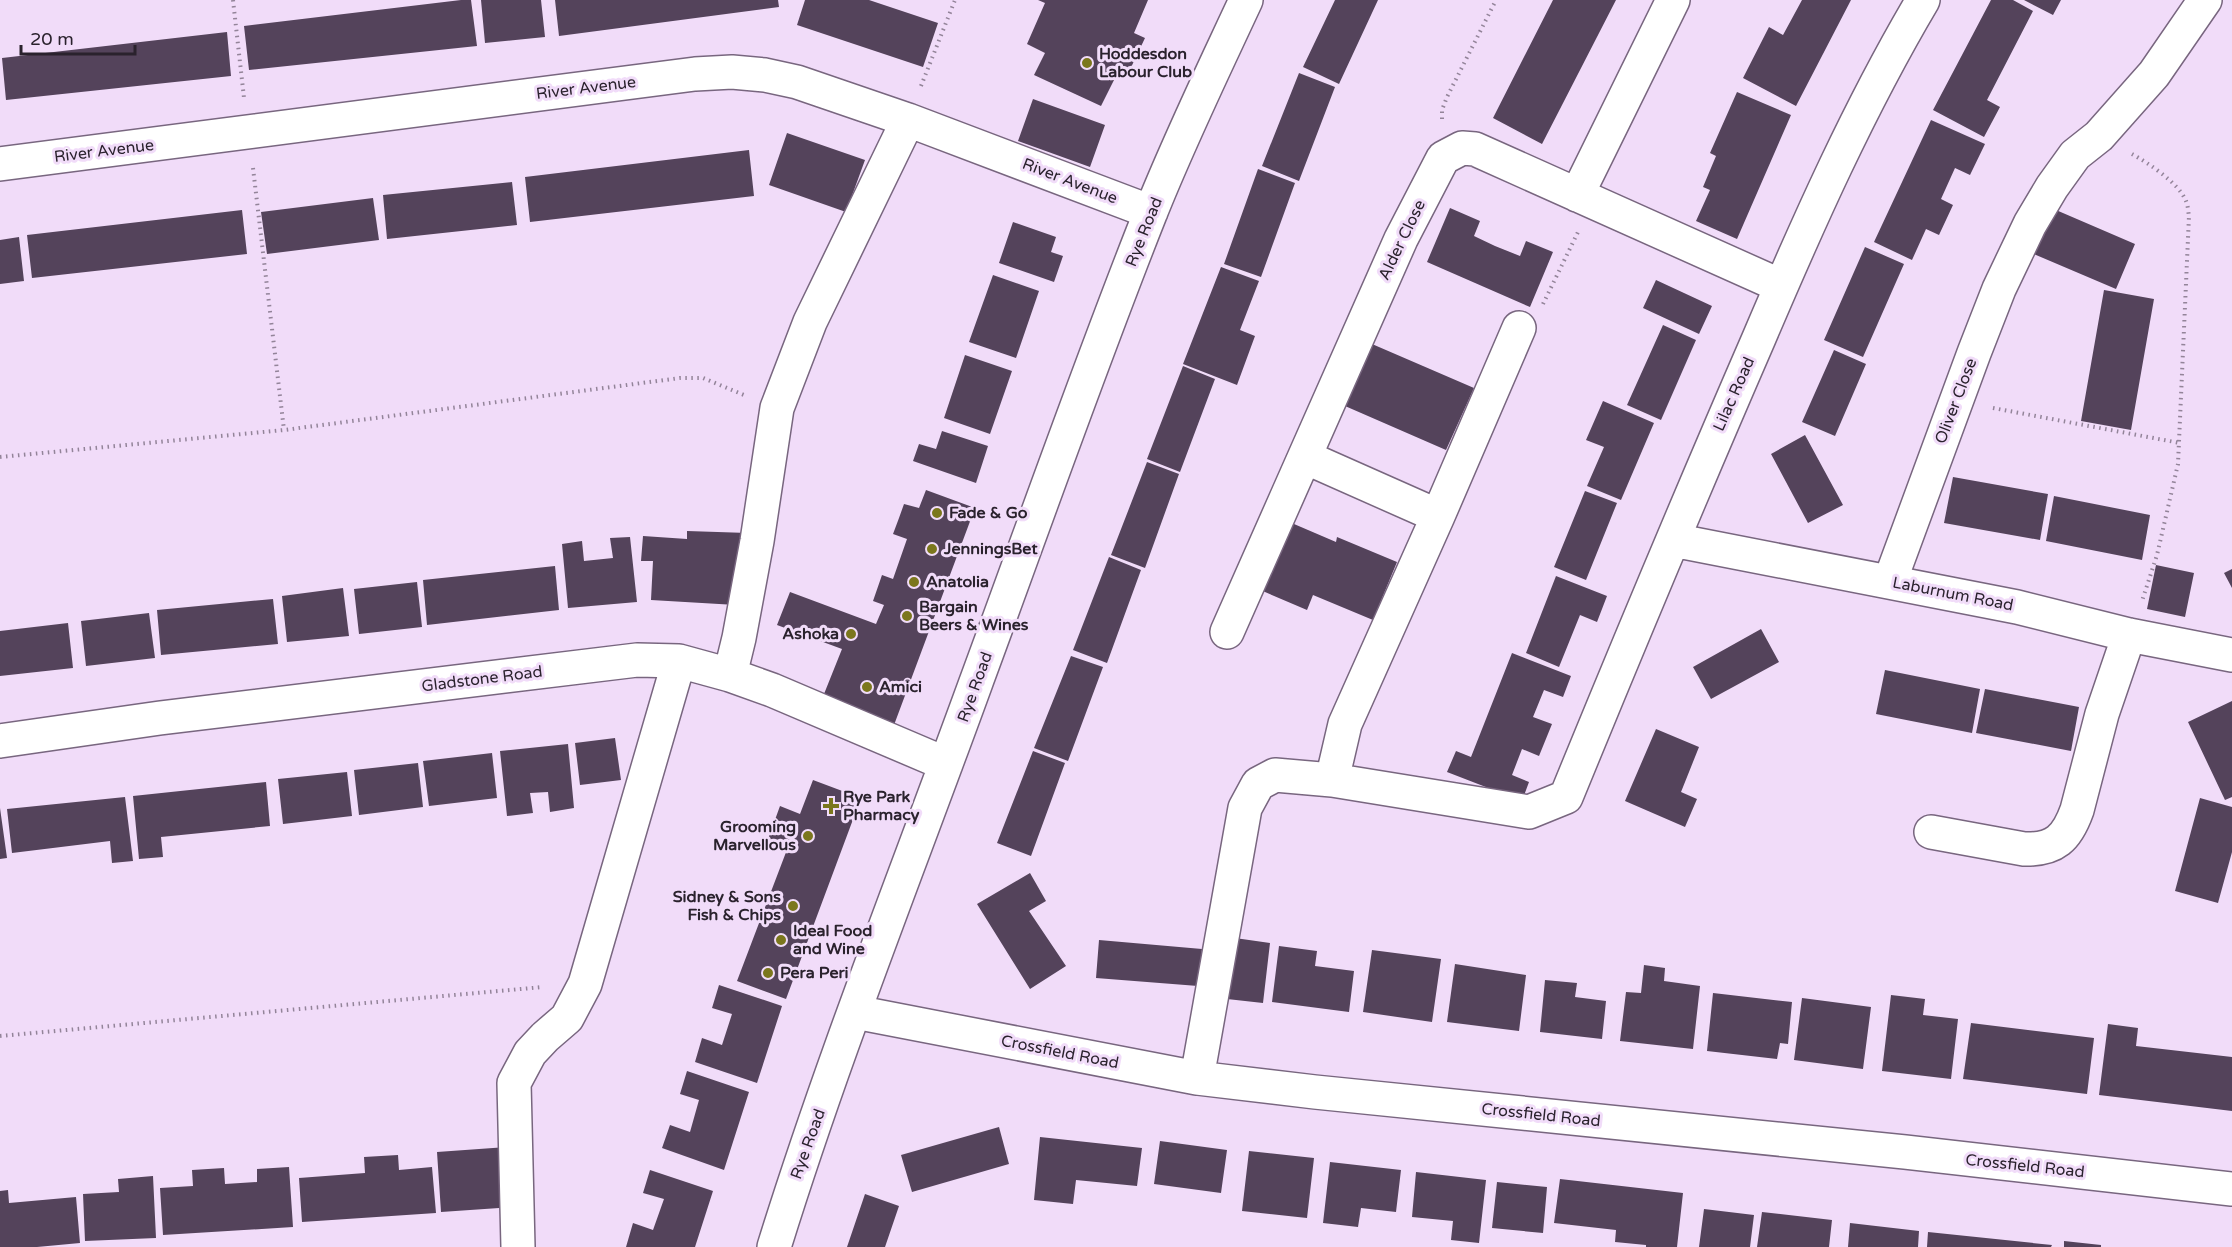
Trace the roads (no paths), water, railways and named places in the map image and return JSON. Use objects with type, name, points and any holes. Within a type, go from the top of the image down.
[{"type":"street","name":"Rye Road","points":[[774,1247],[855,1012],[1093,364],[1151,212],[1199,100],[1246,0]]},
{"type":"street","points":[[1585,199],[1673,0]]},
{"type":"street","name":"Lilac Road","points":[[1332,780],[1529,812],[1566,797],[1672,540],[1781,286],[1868,99],[1923,0]]},
{"type":"street","name":"Oliver Close","points":[[1890,581],[1955,400],[1999,289],[2030,224],[2075,155],[2099,136],[2154,74],[2205,0]]},
{"type":"street","name":"River Avenue","points":[[0,164],[695,74],[732,72],[765,75],[797,82],[908,120],[1151,212]]},
{"type":"street","points":[[730,675],[753,563],[777,408],[810,322],[908,120]]},
{"type":"street","name":"Alder Close","points":[[1227,632],[1401,239],[1443,158],[1462,148],[1475,150],[1781,286]]},
{"type":"street","points":[[1197,1078],[1236,852],[1248,801],[1258,784],[1275,775],[1332,780],[1345,724],[1519,328]]},
{"type":"street","points":[[1305,457],[1438,516]]},
{"type":"street","name":"Laburnum Road","points":[[1672,540],[2017,607],[2129,635],[2232,655]]},
{"type":"street","points":[[1931,832],[2037,850],[2060,841],[2075,816],[2102,714],[2129,635]]},
{"type":"street","name":"Gladstone Road","points":[[0,741],[160,718],[625,662],[679,662],[730,675],[772,690],[946,764]]},
{"type":"street","points":[[518,1247],[514,1083],[530,1053],[544,1037],[567,1018],[585,984],[679,662]]},
{"type":"street","name":"Crossfield Road","points":[[855,1012],[1197,1078],[1905,1152],[2232,1189]]},
{"type":"place","name":"Hoddesdon Labour Club","points":[[1087,63]]},
{"type":"place","name":"Fade & Go","points":[[937,513]]},
{"type":"place","name":"JenningsBet","points":[[932,549]]},
{"type":"place","name":"Anatolia","points":[[914,582]]},
{"type":"place","name":"Bargain Beers & Wines","points":[[907,616]]},
{"type":"place","name":"Ashoka","points":[[851,634]]},
{"type":"place","name":"Amici","points":[[867,687]]},
{"type":"place","name":"Rye Park Pharmacy","points":[[831,806]]},
{"type":"place","name":"Grooming Marvellous","points":[[808,836]]},
{"type":"place","name":"Sidney & Sons Fish & Chips","points":[[793,906]]},
{"type":"place","name":"Ideal Food and Wine","points":[[781,940]]},
{"type":"place","name":"Pera Peri","points":[[768,973]]}]
